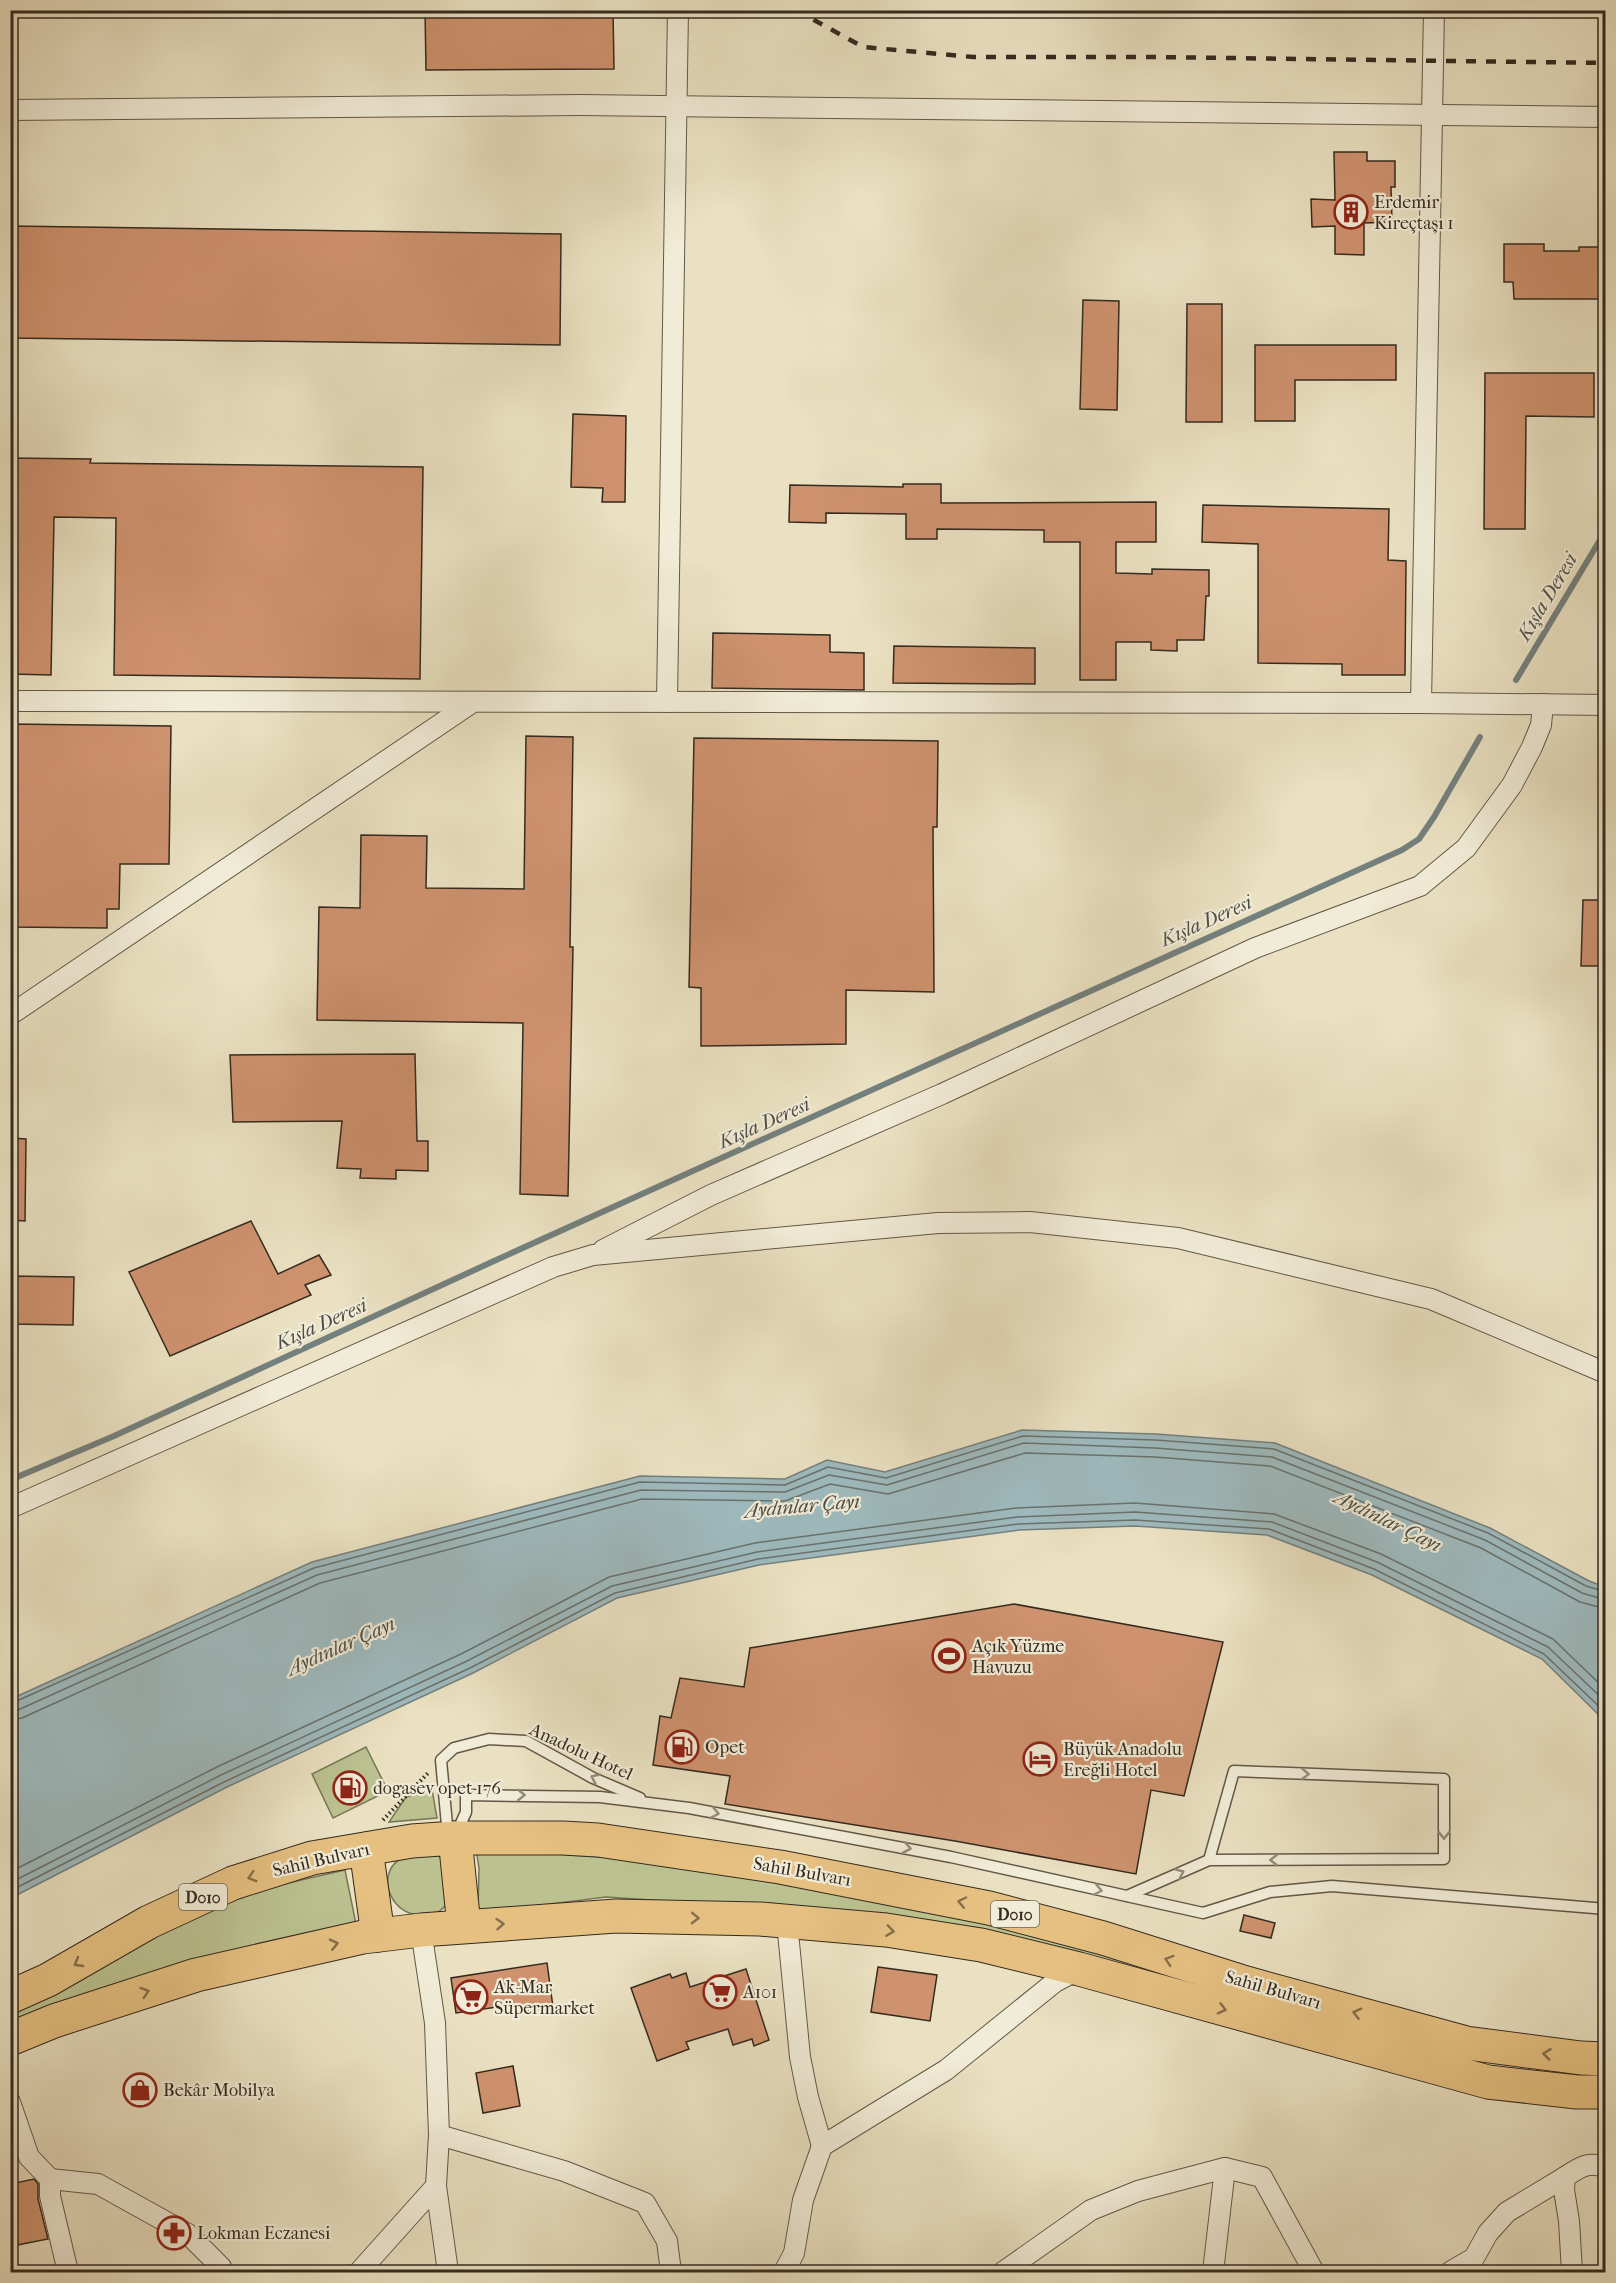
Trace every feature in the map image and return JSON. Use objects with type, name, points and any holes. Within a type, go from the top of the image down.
[{"type":"highway","name":"Sahil Bulvarı","points":[[10,1997],[48,1980],[149,1922],[233,1883],[312,1858],[412,1841],[455,1838],[563,1838],[598,1840],[780,1867],[888,1887],[1029,1918],[1257,1986],[1466,2043],[1605,2059]]},
{"type":"highway","points":[[455,1838],[464,1926]]},
{"type":"highway","points":[[366,1849],[378,1935]]},
{"type":"highway","name":"Sahil Bulvarı","points":[[10,2039],[54,2021],[196,1976],[378,1935],[464,1926],[616,1916],[787,1922],[886,1930],[981,1946],[1078,1969],[1488,2082],[1577,2092],[1605,2092]]},
{"type":"street","points":[[667,702],[678,10]]},
{"type":"street","points":[[1421,703],[1434,10]]},
{"type":"street","points":[[10,110],[580,105],[1605,117]]},
{"type":"street","points":[[10,701],[1605,705]]},
{"type":"street","points":[[10,1015],[472,702]]},
{"type":"street","points":[[10,1508],[553,1267],[593,1255],[711,1195],[942,1094],[1255,948],[1420,886],[1466,848],[1512,785],[1541,725],[1544,704]]},
{"type":"street","points":[[593,1255],[938,1223],[1030,1222],[1167,1237],[1431,1299],[1605,1373]]},
{"type":"street","points":[[784,2272],[794,2253],[803,2200],[822,2146],[807,2097],[800,2058],[787,1922]]},
{"type":"street","points":[[421,1930],[435,2023],[440,2135],[436,2186],[450,2271]]},
{"type":"street","points":[[822,2146],[946,2070],[1055,1982],[1078,1969]]},
{"type":"street","points":[[10,2102],[18,2151],[29,2157],[50,2179],[98,2184],[188,2234],[221,2267],[221,2272]]},
{"type":"street","points":[[440,2135],[564,2171],[645,2203],[667,2241],[671,2272]]},
{"type":"street","points":[[1450,2272],[1474,2259],[1488,2234],[1507,2211],[1584,2165],[1598,2164],[1605,2168]]},
{"type":"street","points":[[1213,2272],[1226,2168]]},
{"type":"street","points":[[1003,2272],[1091,2210],[1138,2190],[1226,2168],[1262,2177],[1314,2272]]},
{"type":"street","points":[[1565,2177],[1564,2190],[1569,2221],[1572,2272]]},
{"type":"street","points":[[50,2179],[50,2196],[68,2272]]},
{"type":"street","points":[[359,2272],[436,2186]]},
{"type":"lane","name":"Anadolu Hotel","points":[[441,1760],[454,1748],[489,1739],[526,1740],[593,1778],[649,1802]]},
{"type":"lane","points":[[441,1760],[447,1825],[455,1838]]},
{"type":"lane","points":[[1127,1896],[1209,1860],[1444,1859],[1444,1779],[1234,1771],[1209,1860]]},
{"type":"lane","points":[[455,1838],[466,1812],[466,1796],[559,1795],[649,1802],[940,1855],[1203,1913],[1270,1892],[1332,1886],[1605,1909]]},
{"type":"path","points":[[383,1821],[441,1760]]},
{"type":"green space","points":[[366,1747],[388,1791],[333,1818],[312,1774]]},
{"type":"green space","points":[[432,1789],[437,1818],[389,1822],[406,1797]]},
{"type":"green space","points":[[476,1849],[661,1861],[984,1922],[1128,1960],[1199,1987],[819,1911],[606,1897],[478,1913],[479,1868]]},
{"type":"green space","points":[[432,1853],[442,1858],[451,1898],[437,1912],[426,1915],[414,1914],[396,1904],[390,1895],[388,1875],[392,1866],[400,1859]]},
{"type":"green space","points":[[345,1870],[357,1929],[11,2029],[10,2009],[173,1924],[266,1888]]},
{"type":"water","name":"Aydınlar Çayı","points":[[1022,1430],[1156,1434],[1275,1443],[1490,1528],[1589,1581],[1605,1587],[1605,1721],[1542,1659],[1372,1575],[1267,1535],[1135,1526],[1019,1530],[759,1565],[617,1598],[473,1673],[227,1787],[11,1898],[11,1699],[312,1562],[640,1476],[785,1479],[827,1460],[885,1472]]},
{"type":"building","points":[[425,10],[613,10],[614,69],[426,70]]},
{"type":"building","name":"Erdemir Kireçtaşı 1","points":[[1334,152],[1367,152],[1367,161],[1395,161],[1395,187],[1391,187],[1392,222],[1364,223],[1364,255],[1335,254],[1335,226],[1312,227],[1311,199],[1335,200]]},
{"type":"building","points":[[10,226],[561,234],[560,345],[10,338]]},
{"type":"building","points":[[1504,244],[1544,244],[1544,251],[1579,251],[1579,247],[1605,247],[1605,299],[1514,299],[1513,282],[1504,282]]},
{"type":"building","points":[[1083,300],[1119,301],[1117,410],[1080,409]]},
{"type":"building","points":[[1187,304],[1222,304],[1222,422],[1186,422]]},
{"type":"building","points":[[1255,345],[1396,345],[1396,380],[1295,380],[1295,421],[1255,421]]},
{"type":"building","points":[[1485,373],[1594,373],[1594,417],[1526,416],[1525,529],[1484,529]]},
{"type":"building","points":[[573,414],[626,416],[625,502],[602,502],[603,488],[571,487]]},
{"type":"building","points":[[10,458],[91,459],[90,463],[423,467],[420,679],[114,675],[116,518],[54,517],[51,675],[10,674]]},
{"type":"building","points":[[903,484],[941,484],[941,503],[1156,502],[1156,542],[1116,542],[1116,573],[1152,574],[1152,569],[1209,570],[1209,596],[1206,596],[1204,640],[1177,640],[1177,651],[1151,650],[1151,642],[1116,642],[1116,680],[1080,680],[1080,542],[1044,542],[1044,530],[937,529],[937,539],[906,539],[906,514],[826,513],[826,523],[789,522],[790,485],[903,487]]},
{"type":"building","points":[[1203,505],[1389,509],[1388,560],[1406,561],[1405,675],[1342,675],[1342,664],[1258,663],[1258,544],[1202,542]]},
{"type":"building","points":[[713,633],[830,635],[830,652],[864,653],[864,690],[712,688]]},
{"type":"building","points":[[894,646],[1035,648],[1035,684],[893,683]]},
{"type":"building","points":[[10,724],[171,726],[169,864],[120,864],[119,909],[107,909],[107,928],[10,927]]},
{"type":"building","points":[[526,736],[573,737],[570,947],[573,947],[568,1196],[520,1194],[523,1023],[317,1020],[319,907],[360,908],[361,835],[427,836],[426,888],[524,889]]},
{"type":"building","points":[[694,738],[938,741],[937,827],[933,827],[934,992],[846,990],[846,1044],[701,1046],[701,988],[689,987]]},
{"type":"building","points":[[1583,900],[1605,900],[1605,966],[1581,966]]},
{"type":"building","points":[[415,1054],[417,1141],[428,1141],[428,1171],[396,1170],[396,1179],[360,1178],[361,1169],[337,1168],[342,1121],[233,1122],[230,1055]]},
{"type":"building","points":[[10,1138],[26,1139],[25,1221],[10,1220]]},
{"type":"building","points":[[251,1221],[278,1274],[319,1255],[331,1275],[305,1285],[311,1295],[170,1356],[129,1272]]},
{"type":"building","points":[[10,1276],[74,1277],[73,1325],[10,1324]]},
{"type":"building","name":"Büyük Anadolu Ereğli Hotel","points":[[1014,1604],[1223,1642],[1184,1796],[1151,1790],[1136,1874],[955,1841],[725,1804],[730,1776],[653,1765],[660,1716],[671,1718],[680,1678],[744,1687],[750,1648]]},
{"type":"building","points":[[1244,1915],[1275,1923],[1271,1938],[1240,1931]]},
{"type":"building","points":[[547,1963],[553,2007],[505,2014],[504,2006],[456,2013],[451,1978]]},
{"type":"building","points":[[878,1967],[937,1975],[930,2021],[871,2012]]},
{"type":"building","points":[[746,1969],[769,2040],[754,2046],[752,2039],[733,2045],[728,2029],[686,2042],[689,2049],[657,2061],[631,1988],[670,1974],[672,1978],[686,1973],[690,1987]]},
{"type":"building","points":[[513,2066],[520,2106],[483,2113],[476,2073]]},
{"type":"building","points":[[34,2179],[38,2184],[38,2199],[48,2239],[17,2245],[10,2210],[10,2184]]},
{"type":"waterway","name":"Kışla Deresi","points":[[1516,680],[1606,530]]},
{"type":"waterway","name":"Kışla Deresi","points":[[10,1480],[114,1436],[494,1261],[1402,850],[1419,839],[1480,737]]},
{"type":"railway","points":[[796,10],[863,47],[973,57],[1606,63]]},
{"type":"place","name":"Erdemir Kireçtaşı 1","points":[[1351,212]]},
{"type":"place","name":"Açık Yüzme Havuzu","points":[[949,1656]]},
{"type":"place","name":"Opet","points":[[682,1747]]},
{"type":"place","name":"Büyük Anadolu Ereğli Hotel","points":[[1040,1759]]},
{"type":"place","name":"dogasev opet 176","points":[[350,1788]]},
{"type":"place","name":"A101","points":[[720,1992]]},
{"type":"place","name":"Ak-Mar Süpermarket","points":[[471,1997]]},
{"type":"place","name":"Bekâr Mobilya","points":[[140,2090]]},
{"type":"place","name":"Lokman Eczanesi","points":[[174,2233]]}]
